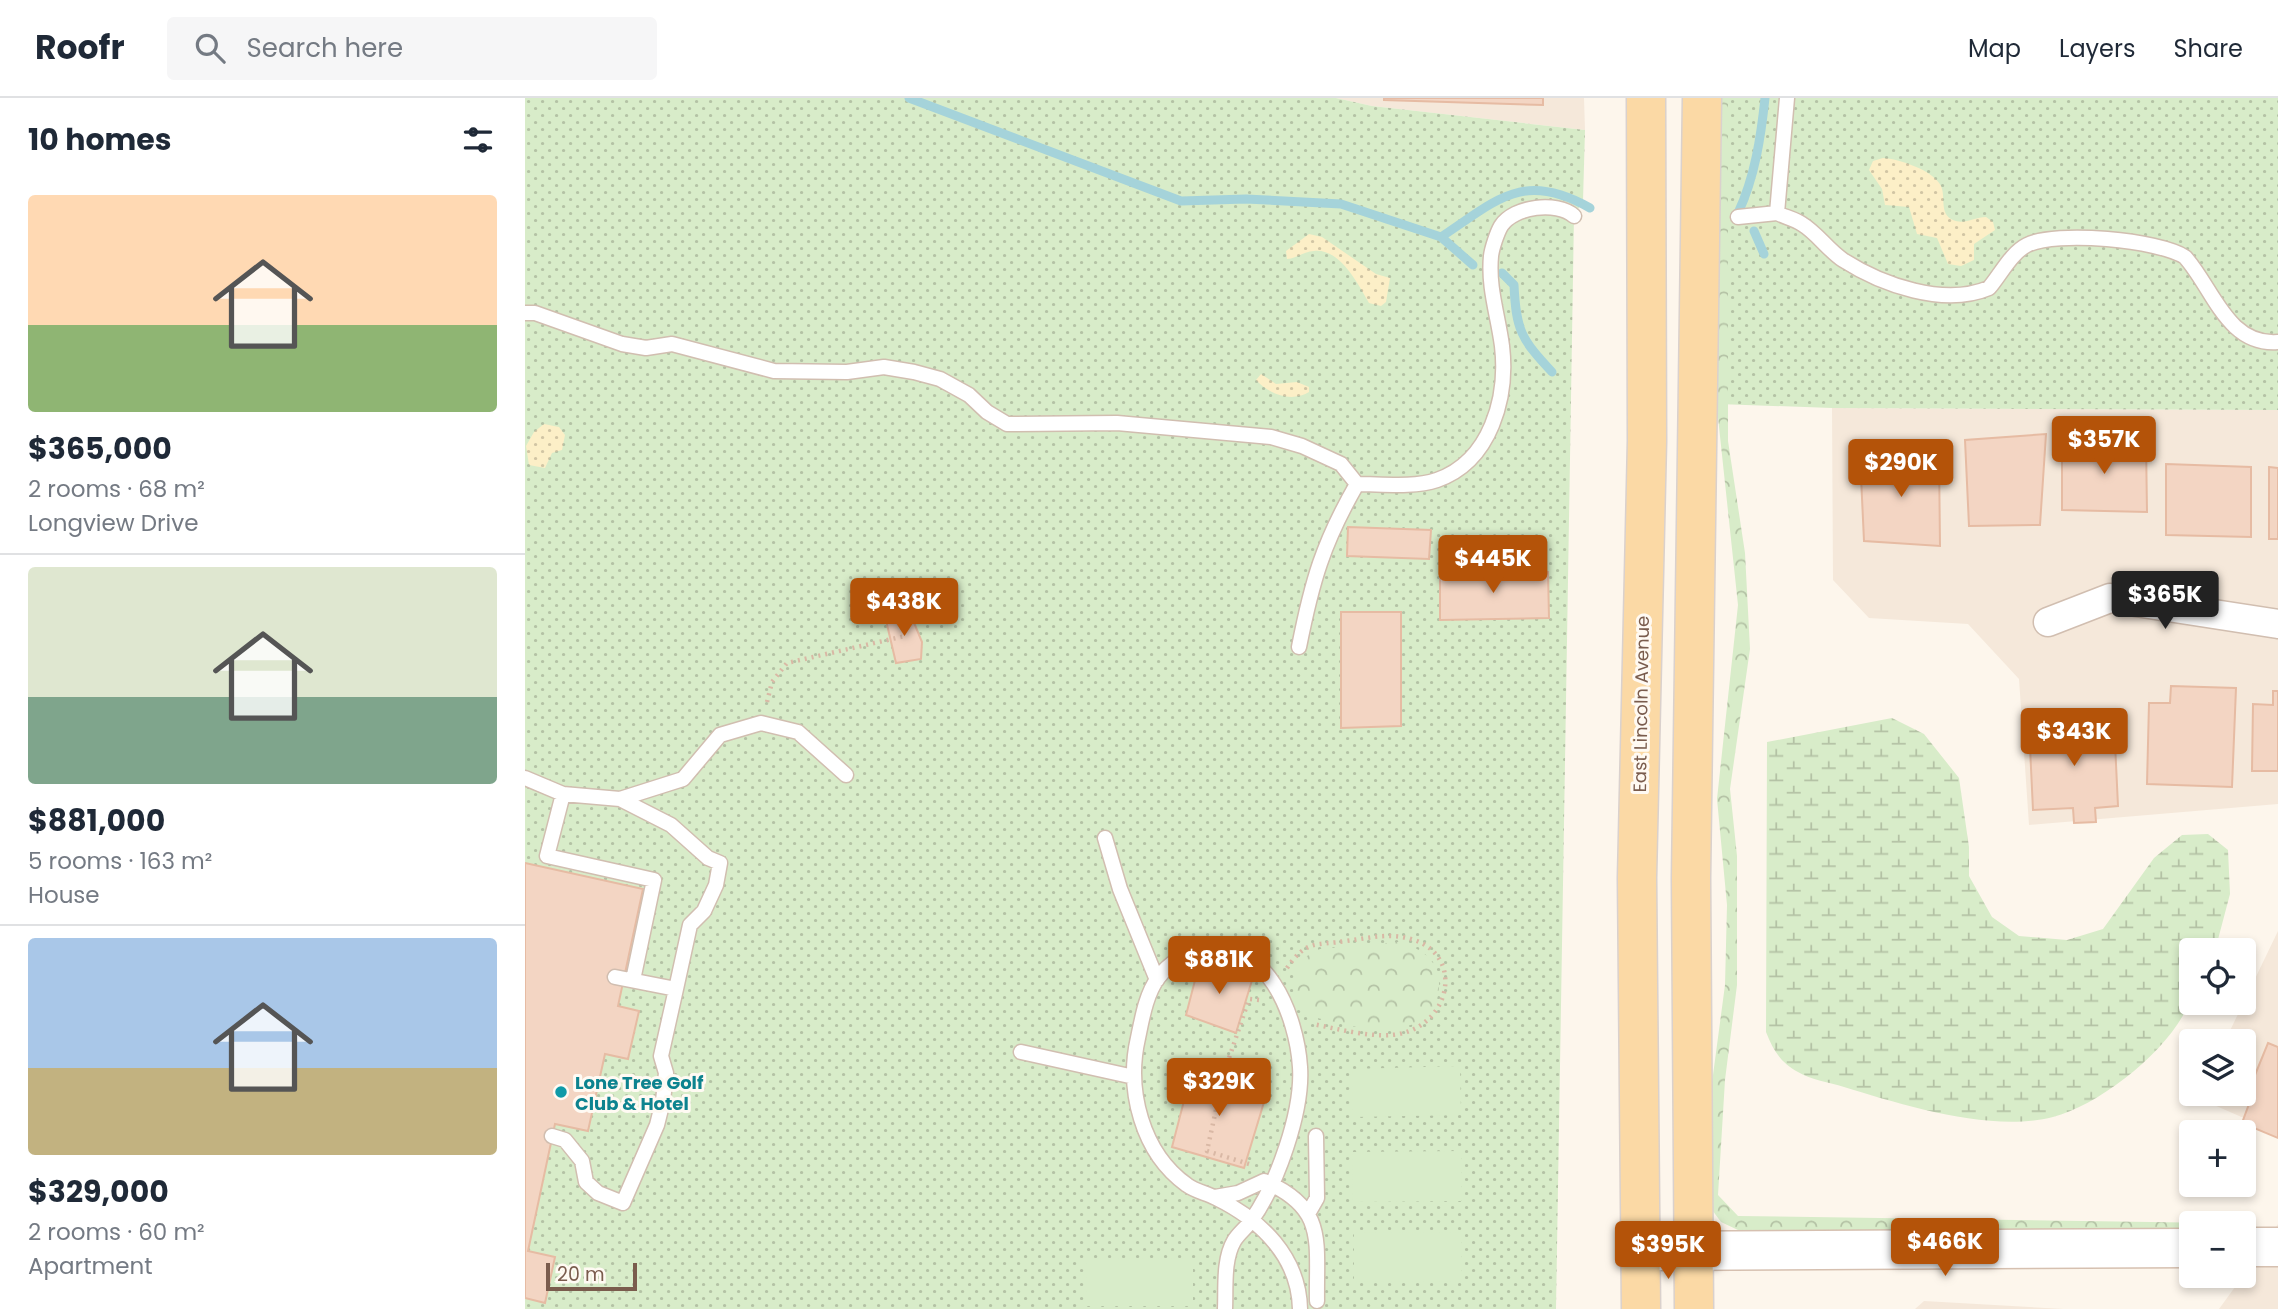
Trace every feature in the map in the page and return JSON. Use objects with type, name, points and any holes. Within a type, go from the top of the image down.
[{"type":"main road","name":"East Lincoln Avenue","points":[[1641,1309],[1637,878],[1647,441],[1646,98]]},
{"type":"main road","points":[[1695,1309],[1691,878],[1702,98]]},
{"type":"street","points":[[2048,622],[2110,598],[2278,624]]},
{"type":"street","points":[[2256,1247],[2278,1247]]},
{"type":"street","points":[[1642,1251],[2179,1248]]},
{"type":"lane","points":[[1777,213],[1787,98]]},
{"type":"lane","points":[[1357,484],[1436,480],[1455,470],[1483,444],[1499,408],[1504,380],[1501,346],[1490,291],[1492,253],[1501,225],[1516,214],[1541,207],[1569,211],[1574,216]]},
{"type":"lane","points":[[1738,217],[1777,213],[1802,224],[1832,251],[1866,273],[1896,284],[1954,296],[1976,294],[1989,288],[2017,251],[2030,243],[2067,238],[2175,250],[2195,268],[2209,294],[2236,328],[2252,340],[2278,342]]},
{"type":"lane","points":[[525,313],[535,313],[622,344],[646,348],[672,344],[708,355],[730,357],[774,371],[847,372],[884,367],[914,372],[940,379],[969,395],[987,412],[1007,424],[1117,423],[1271,438],[1302,446],[1341,464],[1357,484]]},
{"type":"lane","points":[[1299,648],[1312,582],[1332,528],[1357,484]]},
{"type":"lane","points":[[619,799],[683,779],[720,736],[761,723],[798,732],[846,775]]},
{"type":"lane","points":[[525,778],[563,794],[619,799],[671,825],[708,858],[720,863],[716,885],[704,911],[690,925],[661,1056],[666,1073],[657,1125],[622,1203],[597,1193],[586,1182],[582,1161],[565,1140],[552,1136]]},
{"type":"lane","points":[[563,794],[547,856],[654,880],[633,980]]},
{"type":"lane","points":[[1105,838],[1120,889],[1157,980]]},
{"type":"lane","points":[[1225,1309],[1227,1264],[1234,1241],[1252,1221],[1270,1184],[1296,1116],[1299,1081],[1295,1028],[1284,1000],[1267,975],[1236,950],[1206,950],[1178,958],[1157,980],[1143,1016],[1134,1077],[1143,1129],[1164,1165],[1188,1187],[1215,1198],[1252,1221],[1278,1244],[1292,1265],[1300,1309]]},
{"type":"lane","points":[[615,976],[676,989]]},
{"type":"lane","points":[[1020,1052],[1134,1077]]},
{"type":"lane","points":[[1309,1212],[1317,1198],[1316,1136]]},
{"type":"lane","points":[[1215,1198],[1238,1193],[1264,1181],[1288,1191],[1309,1212],[1316,1238],[1317,1301]]},
{"type":"path","points":[[761,723],[772,682],[787,663],[905,636]]},
{"type":"shaded area","points":[[1336,98],[1584,98],[1585,130],[1372,106]]},
{"type":"shaded area","points":[[1832,408],[2278,410],[2278,804],[2029,825],[2019,679],[1968,624],[1869,618],[1833,580]]},
{"type":"shaded area","points":[[2278,931],[2278,1133],[2256,1123],[2256,1120],[2248,1120],[2216,1106],[2256,1106],[2256,1029],[2231,1029],[2238,1015],[2256,1015],[2256,977]]},
{"type":"shaded area","points":[[2278,1224],[2278,1309],[2219,1309],[2234,1288],[2256,1288],[2256,1257]]},
{"type":"shaded area","points":[[1924,1301],[2064,1309],[1915,1309]]},
{"type":"green space","points":[[525,98],[1336,98],[1372,106],[1585,130],[1583,201],[1574,216],[1556,1309],[525,1309]]},
{"type":"green space","points":[[1722,98],[1728,98],[1728,441],[1745,553],[1750,649],[1730,789],[1737,856],[1737,985],[1725,1080],[1718,1195],[1738,1216],[2179,1222],[2179,1235],[1738,1230],[1721,1222],[1704,1199],[1705,1135],[1725,985],[1727,905],[1717,799],[1738,605],[1717,408]]},
{"type":"green space","points":[[1725,98],[2278,98],[2278,410],[1832,408],[1718,404]]},
{"type":"green space","points":[[1892,718],[1924,734],[1959,778],[1969,847],[1969,876],[1992,917],[2019,936],[2067,940],[2103,929],[2154,858],[2182,835],[2208,834],[2228,850],[2230,894],[2218,938],[2179,938],[2179,1015],[2183,1015],[2180,1021],[2150,1056],[2112,1088],[2072,1111],[2029,1121],[2002,1122],[1920,1109],[1814,1079],[1792,1068],[1774,1050],[1766,1032],[1767,742]]},
{"type":"green space","points":[[1398,942],[1411,946],[1429,958],[1438,976],[1439,986],[1433,1011],[1417,1023],[1404,1027],[1361,1028],[1304,1015],[1293,1001],[1295,968],[1307,956],[1320,949]]},
{"type":"green space","points":[[1460,1066],[1461,1115],[1353,1117],[1352,1069]]},
{"type":"green space","points":[[1461,1151],[1461,1201],[1353,1202],[1352,1152]]},
{"type":"green space","points":[[1354,1232],[1461,1233],[1461,1282],[1354,1281]]},
{"type":"green space","points":[[1193,1258],[1193,1306],[1087,1306],[1087,1259]]},
{"type":"sand","points":[[1883,158],[1915,166],[1937,180],[1941,186],[1946,214],[1953,220],[1961,222],[1986,217],[1993,222],[1995,230],[1974,244],[1974,260],[1961,266],[1948,264],[1937,238],[1917,234],[1909,207],[1885,205],[1882,189],[1869,170],[1873,161]]},
{"type":"sand","points":[[1309,234],[1322,237],[1376,274],[1390,278],[1386,302],[1381,306],[1369,303],[1347,269],[1332,255],[1314,251],[1287,259],[1286,251]]},
{"type":"sand","points":[[1261,374],[1276,384],[1297,382],[1309,387],[1309,392],[1295,397],[1274,393],[1256,380]]},
{"type":"sand","points":[[544,424],[559,427],[565,435],[562,450],[552,453],[545,468],[529,465],[526,446],[534,432]]},
{"type":"building","points":[[1543,98],[1543,105],[1384,100]]},
{"type":"building","points":[[2046,434],[2040,525],[1969,526],[1965,440]]},
{"type":"building","points":[[2062,439],[2146,442],[2147,512],[2062,510]]},
{"type":"building","points":[[1939,454],[1940,546],[1864,541],[1860,455]]},
{"type":"building","points":[[2166,464],[2251,467],[2251,537],[2166,535]]},
{"type":"building","points":[[2269,467],[2278,468],[2278,539],[2269,539]]},
{"type":"building","points":[[1348,527],[1431,530],[1429,559],[1347,556]]},
{"type":"building","points":[[1440,570],[1548,572],[1549,618],[1440,620]]},
{"type":"building","points":[[1341,612],[1401,612],[1401,726],[1341,728]]},
{"type":"building","points":[[910,613],[922,642],[921,659],[896,663],[885,616]]},
{"type":"building","points":[[2171,686],[2236,688],[2232,787],[2147,784],[2149,703],[2170,703]]},
{"type":"building","points":[[2273,691],[2278,691],[2278,771],[2252,771],[2253,704],[2273,705]]},
{"type":"building","points":[[2114,722],[2118,806],[2095,808],[2096,822],[2074,823],[2073,808],[2033,810],[2029,726]]},
{"type":"building","name":"Lone Tree Golf Club & Hotel","points":[[525,863],[643,889],[618,1006],[639,1011],[628,1059],[605,1054],[588,1131],[555,1124],[528,1251],[555,1257],[545,1303],[525,1298]]},
{"type":"building","points":[[1200,961],[1253,977],[1236,1033],[1186,1015]]},
{"type":"building","points":[[2268,1043],[2278,1047],[2278,1138],[2256,1129],[2256,1120],[2243,1120],[2248,1106],[2256,1106],[2256,1072]]},
{"type":"building","points":[[1192,1070],[1268,1089],[1244,1168],[1172,1147]]},
{"type":"waterway","points":[[909,98],[1181,201],[1246,199],[1341,204],[1441,237],[1473,265]]},
{"type":"waterway","points":[[1738,213],[1753,171],[1765,98]]},
{"type":"waterway","points":[[1441,237],[1511,194],[1546,191],[1590,208]]},
{"type":"waterway","points":[[1754,231],[1764,254]]},
{"type":"waterway","points":[[1502,273],[1514,285],[1516,313],[1522,333],[1533,351],[1552,372]]},
{"type":"place","name":"Lone Tree Golf Club & Hotel","points":[[561,1092]]}]
